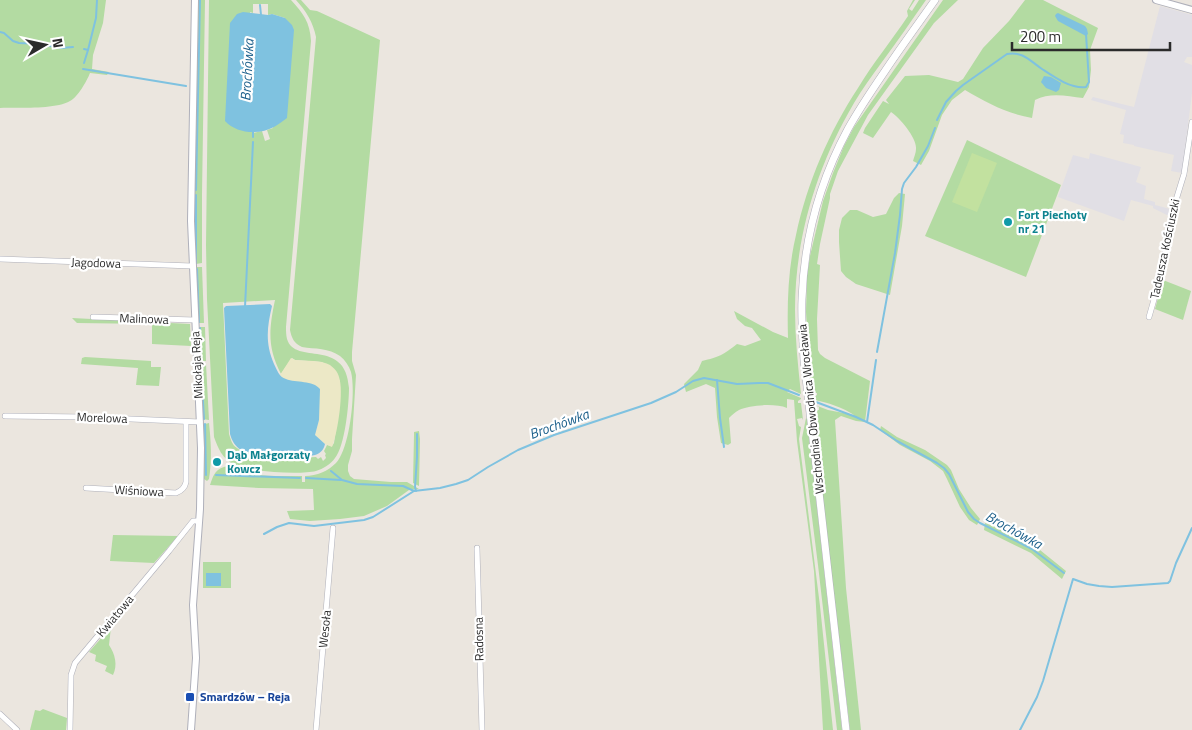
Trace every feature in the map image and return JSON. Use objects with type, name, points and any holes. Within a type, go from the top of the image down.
[{"type":"main road","name":"Wschodnia Obwodnica Wrocławia","points":[[846,730],[807,390],[802,319],[806,258],[812,224],[824,182],[837,152],[854,119],[879,80],[935,0]]},
{"type":"street","name":"Mikołaja Reja","points":[[191,730],[196,658],[194,605],[201,464],[191,221],[194,0]]},
{"type":"street","points":[[1156,0],[1192,10]]},
{"type":"street","name":"Tadeusza Kościuszki","points":[[1149,317],[1159,282],[1176,200],[1184,174],[1192,122]]},
{"type":"street","name":"Jagodowa","points":[[0,259],[192,266]]},
{"type":"street","name":"Malinowa","points":[[93,317],[195,320]]},
{"type":"street","name":"Morelowa","points":[[5,416],[200,422]]},
{"type":"street","name":"Wiśniowa","points":[[86,488],[176,493],[180,491],[186,482],[186,422]]},
{"type":"street","name":"Kwiatowa","points":[[70,730],[71,675],[75,663],[193,521],[199,521]]},
{"type":"street","name":"Wesoła","points":[[316,730],[333,528]]},
{"type":"street","name":"Radosna","points":[[477,548],[482,730]]},
{"type":"street","points":[[0,714],[17,730]]},
{"type":"shaded area","points":[[1160,6],[1192,15],[1192,57],[1187,57],[1184,62],[1192,65],[1192,93],[1182,173],[1171,171],[1174,155],[1123,143],[1124,135],[1120,134],[1126,110],[1091,100],[1093,97],[1134,107]]},
{"type":"shaded area","points":[[1090,153],[1141,167],[1136,182],[1146,186],[1144,199],[1155,202],[1155,205],[1170,209],[1169,216],[1153,208],[1153,206],[1131,200],[1124,221],[1058,197],[1073,155],[1089,159]]},
{"type":"green space","points":[[0,0],[106,0],[103,23],[93,55],[92,69],[109,72],[107,75],[90,73],[76,96],[63,104],[46,107],[0,108]]},
{"type":"green space","points":[[197,0],[205,0],[202,263],[196,264],[193,224]]},
{"type":"green space","points":[[209,0],[291,0],[305,18],[311,41],[286,336],[292,347],[300,351],[330,357],[339,363],[346,372],[349,388],[344,435],[335,458],[324,468],[298,473],[250,469],[229,462],[219,449],[214,437],[206,245]],"holes":[[[253,4],[268,4],[268,15],[272,14],[285,18],[273,128],[267,130],[270,139],[265,141],[262,131],[253,133],[250,12],[253,13]],[[275,300],[270,338],[273,355],[281,374],[292,358],[295,360],[322,362],[340,381],[340,400],[334,443],[332,446],[327,445],[324,451],[326,458],[323,461],[321,457],[318,459],[316,457],[275,457],[244,452],[235,447],[229,434],[223,303]]]},
{"type":"green space","points":[[296,0],[301,0],[310,10],[317,11],[380,40],[352,352],[352,361],[356,375],[352,451],[348,471],[354,479],[407,482],[419,489],[409,490],[387,506],[364,516],[310,521],[290,519],[287,511],[314,510],[313,489],[210,485],[216,472],[221,468],[227,467],[260,475],[302,476],[302,482],[305,482],[305,476],[322,473],[336,463],[345,445],[351,419],[353,392],[351,372],[344,359],[322,349],[302,347],[294,340],[290,330],[316,37],[309,17]]},
{"type":"green space","points":[[913,0],[915,0],[909,9],[912,11],[919,0],[926,0],[860,93],[829,152],[811,203],[799,256],[795,320],[801,394],[790,389],[787,392],[801,398],[798,403],[801,403],[803,420],[802,418],[797,419],[801,427],[799,439],[833,730],[823,730],[814,571],[797,441],[794,400],[787,399],[787,408],[763,405],[744,408],[736,412],[729,418],[731,443],[728,445],[721,443],[715,388],[706,384],[686,392],[684,384],[698,370],[702,361],[721,355],[737,344],[745,346],[761,340],[752,328],[745,326],[737,319],[734,311],[788,338],[788,299],[793,248],[806,196],[820,158],[847,105],[908,16],[907,11]]},
{"type":"green space","points":[[943,0],[958,0],[934,23],[868,115],[838,171],[830,194],[817,264],[820,265],[817,319],[818,350],[825,358],[870,381],[865,422],[841,416],[835,420],[846,588],[861,730],[850,730],[814,423],[815,410],[819,410],[819,407],[815,405],[828,410],[854,415],[835,406],[814,400],[817,393],[814,393],[810,378],[806,312],[807,276],[823,201],[844,146],[854,127]]},
{"type":"green space","points":[[1025,0],[1043,0],[1098,28],[1090,50],[1091,70],[1089,87],[1083,98],[1059,95],[1035,100],[1032,118],[1005,111],[965,90],[952,100],[942,115],[929,151],[921,165],[913,161],[916,149],[914,139],[903,123],[891,112],[873,138],[863,133],[883,101],[889,104],[886,100],[905,76],[929,75],[958,82],[963,79],[983,48],[1009,21]]},
{"type":"green space","points":[[967,140],[1061,185],[1026,277],[925,236]]},
{"type":"green space","points":[[972,153],[997,163],[977,212],[952,202]]},
{"type":"green space","points":[[899,193],[905,194],[902,226],[890,295],[856,284],[841,271],[839,230],[842,218],[850,210],[857,210],[873,217],[886,214],[894,198]]},
{"type":"green space","points":[[196,267],[202,267],[204,323],[199,323]]},
{"type":"green space","points":[[1163,280],[1191,291],[1183,320],[1155,309]]},
{"type":"green space","points":[[72,318],[190,324],[191,346],[152,344],[152,324],[77,323]]},
{"type":"green space","points":[[199,327],[205,327],[206,361],[199,360]]},
{"type":"green space","points":[[82,358],[151,361],[151,367],[161,367],[159,386],[136,385],[138,368],[81,364]]},
{"type":"green space","points":[[206,364],[209,420],[202,419],[200,366]]},
{"type":"green space","points":[[806,418],[842,730],[837,730],[802,438]]},
{"type":"green space","points":[[209,423],[211,458],[209,479],[207,481],[204,479],[202,425]]},
{"type":"green space","points":[[881,426],[897,437],[925,450],[947,465],[959,489],[980,519],[977,525],[969,520],[960,507],[943,471],[930,461],[900,445],[880,430]]},
{"type":"green space","points":[[419,431],[419,486],[413,483],[414,432]]},
{"type":"green space","points":[[985,523],[1035,546],[1066,571],[1062,579],[1031,553],[984,530]]},
{"type":"green space","points":[[113,535],[178,536],[154,563],[110,561]]},
{"type":"green space","points":[[203,562],[231,562],[231,588],[203,588]]},
{"type":"green space","points":[[111,627],[109,645],[116,663],[113,675],[105,671],[107,666],[95,661],[96,655],[89,652]]},
{"type":"green space","points":[[43,709],[67,718],[66,730],[30,730],[35,710],[40,711]]},
{"type":"sand","points":[[291,358],[327,363],[338,373],[341,401],[332,447],[325,444],[315,435],[319,420],[292,381],[284,379],[280,375]]},
{"type":"water","points":[[243,12],[272,14],[285,18],[294,30],[287,118],[268,130],[242,131],[225,121],[230,23],[237,14]]},
{"type":"water","points":[[1058,13],[1085,26],[1088,34],[1086,36],[1058,21],[1055,16]]},
{"type":"water","points":[[1044,76],[1051,77],[1061,83],[1059,90],[1056,92],[1046,88],[1041,82]]},
{"type":"water","points":[[270,304],[272,306],[268,328],[268,342],[278,373],[286,379],[313,384],[320,389],[319,420],[315,435],[325,444],[322,451],[315,455],[278,456],[247,452],[237,447],[230,434],[224,308],[226,306]]},
{"type":"water","points":[[206,573],[221,573],[221,586],[206,586]]},
{"type":"waterway","points":[[88,50],[96,18],[97,0]]},
{"type":"waterway","points":[[196,190],[200,0]]},
{"type":"waterway","name":"Brochówka","points":[[260,5],[261,15]]},
{"type":"waterway","points":[[0,32],[19,43],[41,44],[61,48],[73,47]]},
{"type":"waterway","points":[[937,120],[946,102],[956,91],[1007,54],[1022,55],[1063,82],[1074,86],[1086,87],[1089,82],[1086,34]]},
{"type":"waterway","points":[[84,49],[88,50],[84,63]]},
{"type":"waterway","points":[[83,69],[186,86]]},
{"type":"waterway","points":[[877,352],[895,253],[902,189],[928,146],[935,128]]},
{"type":"waterway","name":"Brochówka","points":[[253,132],[253,137]]},
{"type":"waterway","name":"Brochówka","points":[[245,307],[253,142]]},
{"type":"waterway","points":[[196,195],[196,263]]},
{"type":"waterway","points":[[197,269],[199,322]]},
{"type":"waterway","points":[[200,328],[201,360]]},
{"type":"waterway","points":[[867,422],[876,360]]},
{"type":"waterway","points":[[201,366],[204,419]]},
{"type":"waterway","name":"Brochówka","points":[[331,471],[342,480],[357,484],[403,486],[414,491],[440,488],[468,480],[518,450],[554,435],[651,403],[676,392],[693,381],[704,378],[737,384],[768,383],[799,395]]},
{"type":"waterway","points":[[717,380],[724,447]]},
{"type":"waterway","name":"Brochówka","points":[[816,402],[873,425],[897,441],[937,463],[949,474],[968,512],[974,519],[1032,549],[1064,573]]},
{"type":"waterway","points":[[205,424],[206,475]]},
{"type":"waterway","points":[[416,491],[417,434]]},
{"type":"waterway","points":[[216,475],[300,478]]},
{"type":"waterway","points":[[306,478],[341,480]]},
{"type":"waterway","points":[[264,534],[289,523],[314,526],[364,520],[373,517],[414,491]]},
{"type":"waterway","name":"Brochówka","points":[[1020,730],[1043,681],[1073,579],[1087,584],[1112,587],[1168,583],[1192,528]]},
{"type":"place","name":"Fort Piechoty nr 21","points":[[1008,222]]},
{"type":"place","name":"Dąb Małgorzaty Kowcz","points":[[217,462]]},
{"type":"place","name":"Smardzów – Reja","points":[[190,697]]}]
